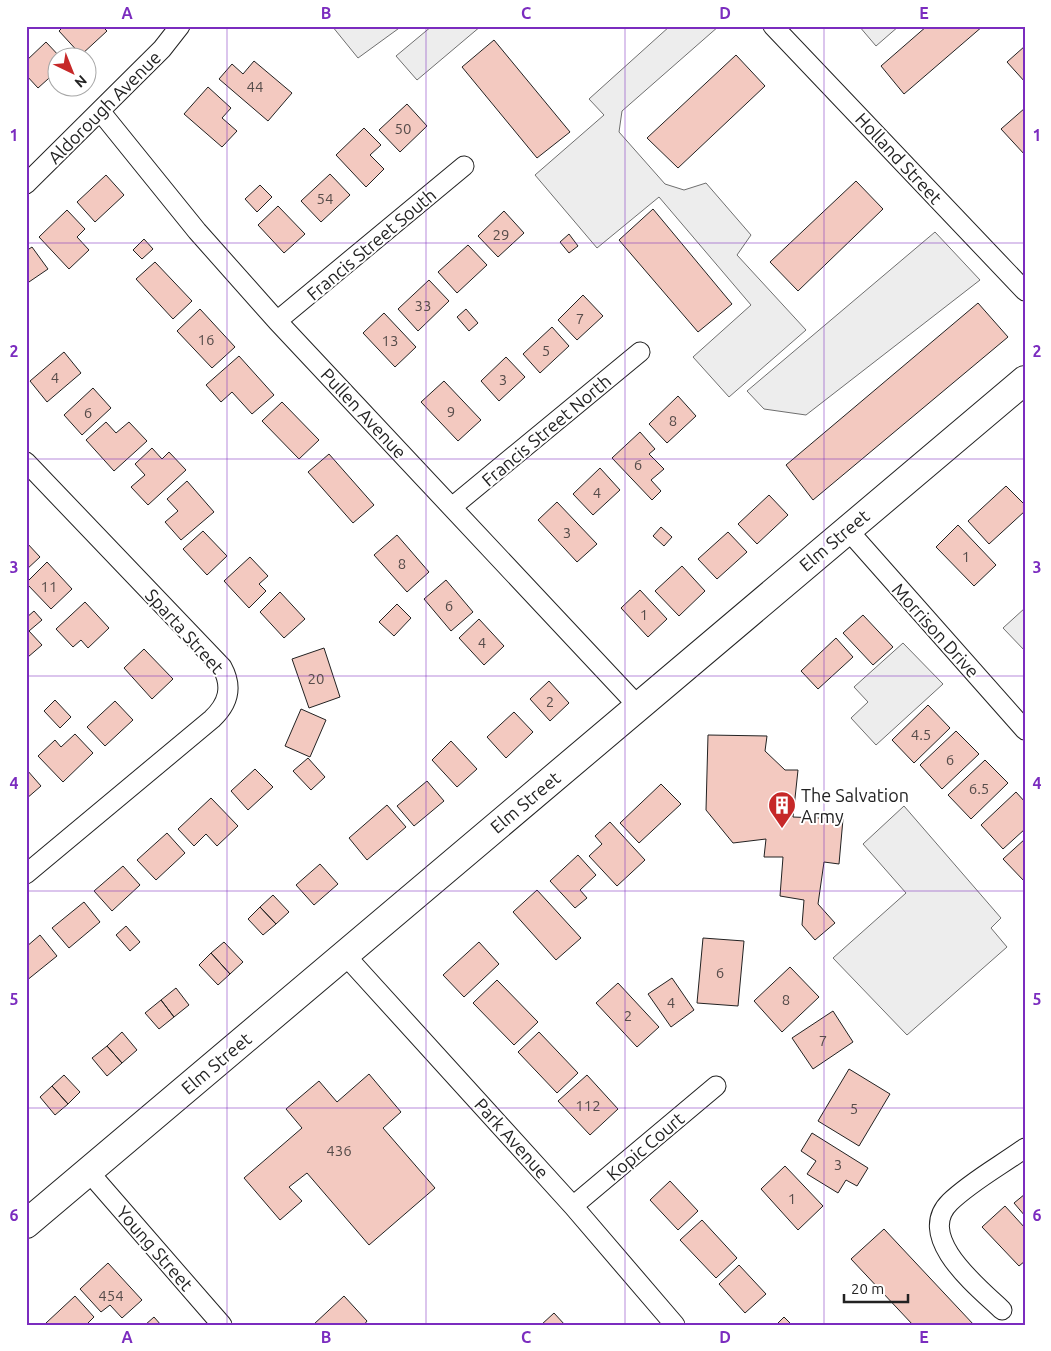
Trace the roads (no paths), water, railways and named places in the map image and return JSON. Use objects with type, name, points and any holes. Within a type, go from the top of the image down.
[{"type":"main road","name":"Elm Street","points":[[26,1224],[1025,380]]},
{"type":"street","name":"Aldorough Avenue","points":[[26,184],[162,49],[180,26]]},
{"type":"street","name":"Holland Street","points":[[772,26],[1025,291]]},
{"type":"street","name":"Pullen Avenue","points":[[100,111],[197,230],[277,321],[638,706]]},
{"type":"street","name":"Francis Street South","points":[[277,321],[464,166]]},
{"type":"street","name":"Francis Street North","points":[[452,507],[640,352]]},
{"type":"street","name":"Sparta Street","points":[[26,462],[222,667],[228,683],[228,697],[222,710],[26,874]]},
{"type":"street","name":"Morrison Drive","points":[[847,529],[1025,730]]},
{"type":"street","name":"Park Avenue","points":[[345,955],[573,1206],[676,1325]]},
{"type":"street","name":"Kopic Court","points":[[573,1206],[716,1086]]},
{"type":"street","points":[[1002,1310],[965,1274],[948,1253],[940,1234],[939,1219],[948,1203],[1025,1148]]},
{"type":"street","name":"Young Street","points":[[88,1172],[222,1325]]},
{"type":"place","name":"The Salvation Army","points":[[782,829]]}]
